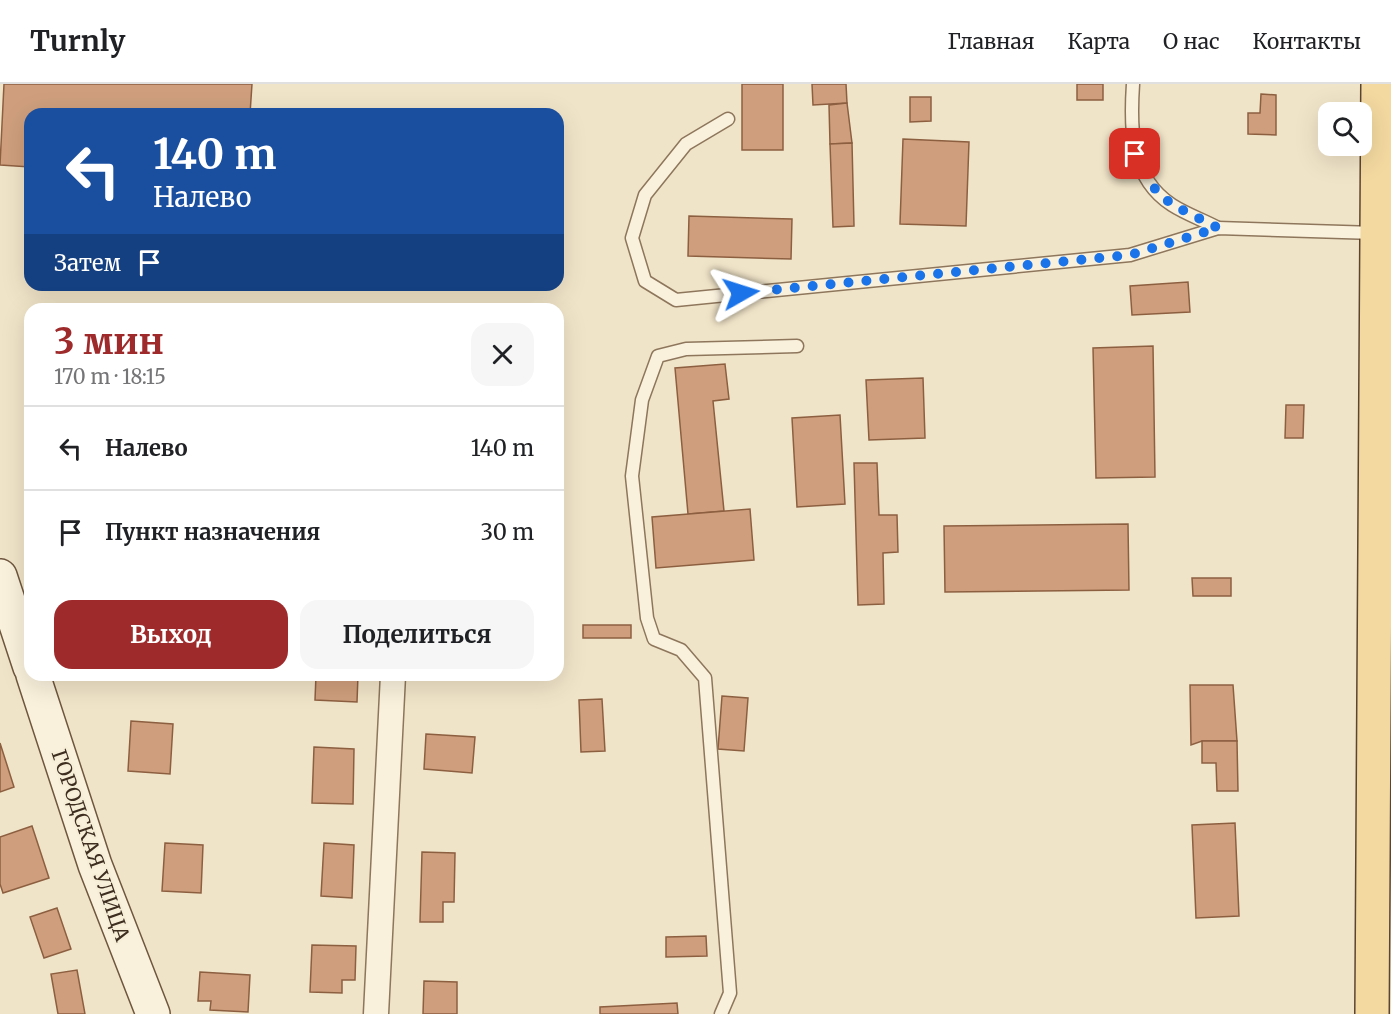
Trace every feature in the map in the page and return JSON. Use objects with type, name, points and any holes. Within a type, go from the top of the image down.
[{"type":"main road","points":[[1372,1014],[1381,694],[1376,233],[1378,84]]},
{"type":"street","points":[[0,576],[24,649]]},
{"type":"street","name":"ГОРОДСКАЯ УЛИЦА","points":[[35,681],[95,865],[153,1014]]},
{"type":"street","points":[[376,1014],[393,681]]},
{"type":"lane","points":[[1133,84],[1130,126],[1135,154],[1150,184],[1171,204],[1218,228]]},
{"type":"lane","points":[[728,119],[686,144],[645,195],[632,238],[645,281],[676,300],[1130,255],[1218,228],[1376,233]]},
{"type":"lane","points":[[722,1014],[730,993],[705,678],[681,650],[654,639],[647,618],[632,476],[642,400],[658,356],[686,349],[797,346]]},
{"type":"building","points":[[4,84],[252,84],[250,108],[24,108],[24,167],[0,165]]},
{"type":"building","points":[[742,84],[783,84],[783,150],[742,150]]},
{"type":"building","points":[[812,84],[846,84],[847,103],[813,105]]},
{"type":"building","points":[[1077,84],[1103,84],[1103,100],[1077,100]]},
{"type":"building","points":[[1261,94],[1276,95],[1276,135],[1248,134],[1248,113],[1260,113]]},
{"type":"building","points":[[910,97],[931,97],[931,121],[910,122]]},
{"type":"building","points":[[847,103],[852,143],[830,144],[829,105]]},
{"type":"building","points":[[903,139],[969,142],[966,226],[900,224]]},
{"type":"building","points":[[852,143],[854,226],[833,227],[830,144]]},
{"type":"building","points":[[689,216],[792,219],[791,259],[688,256]]},
{"type":"building","points":[[1188,282],[1190,312],[1132,315],[1130,286]]},
{"type":"building","points":[[1153,346],[1155,477],[1096,478],[1093,348]]},
{"type":"building","points":[[725,364],[729,399],[713,401],[724,511],[688,514],[675,368]]},
{"type":"building","points":[[923,378],[925,438],[869,440],[866,380]]},
{"type":"building","points":[[1286,405],[1304,405],[1303,438],[1285,438]]},
{"type":"building","points":[[840,415],[845,504],[797,507],[792,418]]},
{"type":"building","points":[[854,463],[877,463],[879,515],[897,515],[898,552],[883,553],[884,604],[858,605]]},
{"type":"building","points":[[750,509],[754,560],[656,568],[652,517]]},
{"type":"building","points":[[1128,524],[1129,590],[945,592],[944,526]]},
{"type":"building","points":[[1192,578],[1231,578],[1231,596],[1193,596]]},
{"type":"building","points":[[583,625],[631,625],[631,638],[583,638]]},
{"type":"building","points":[[316,681],[358,681],[357,702],[315,700]]},
{"type":"building","points":[[1190,685],[1233,685],[1237,741],[1202,741],[1191,745]]},
{"type":"building","points":[[722,696],[748,698],[744,751],[718,749]]},
{"type":"building","points":[[602,699],[605,751],[581,752],[579,700]]},
{"type":"building","points":[[131,721],[173,724],[170,774],[128,771]]},
{"type":"building","points":[[426,734],[475,737],[472,773],[424,769]]},
{"type":"building","points":[[1202,741],[1237,741],[1238,791],[1217,791],[1216,763],[1202,763]]},
{"type":"building","points":[[0,743],[14,787],[0,792]]},
{"type":"building","points":[[314,747],[354,749],[353,804],[312,803]]},
{"type":"building","points":[[1235,823],[1239,916],[1196,918],[1192,825]]},
{"type":"building","points":[[32,826],[49,878],[3,893],[0,884],[0,837]]},
{"type":"building","points":[[165,843],[203,845],[201,893],[162,891]]},
{"type":"building","points":[[324,843],[354,845],[352,898],[321,896]]},
{"type":"building","points":[[422,852],[455,853],[454,902],[443,902],[443,922],[420,922]]},
{"type":"building","points":[[57,908],[71,949],[44,958],[30,917]]},
{"type":"building","points":[[706,936],[707,956],[666,957],[666,937]]},
{"type":"building","points":[[312,945],[356,946],[355,980],[342,980],[342,993],[310,992]]},
{"type":"building","points":[[77,970],[85,1014],[58,1014],[51,974]]},
{"type":"building","points":[[200,972],[250,975],[248,1012],[210,1010],[211,1001],[198,1001]]},
{"type":"building","points":[[424,981],[457,982],[457,1014],[423,1014]]},
{"type":"building","points":[[677,1003],[678,1014],[600,1014],[600,1007]]},
{"type":"route","points":[[741,293],[1130,255],[1218,228],[1171,204],[1150,184],[1135,154]]}]
